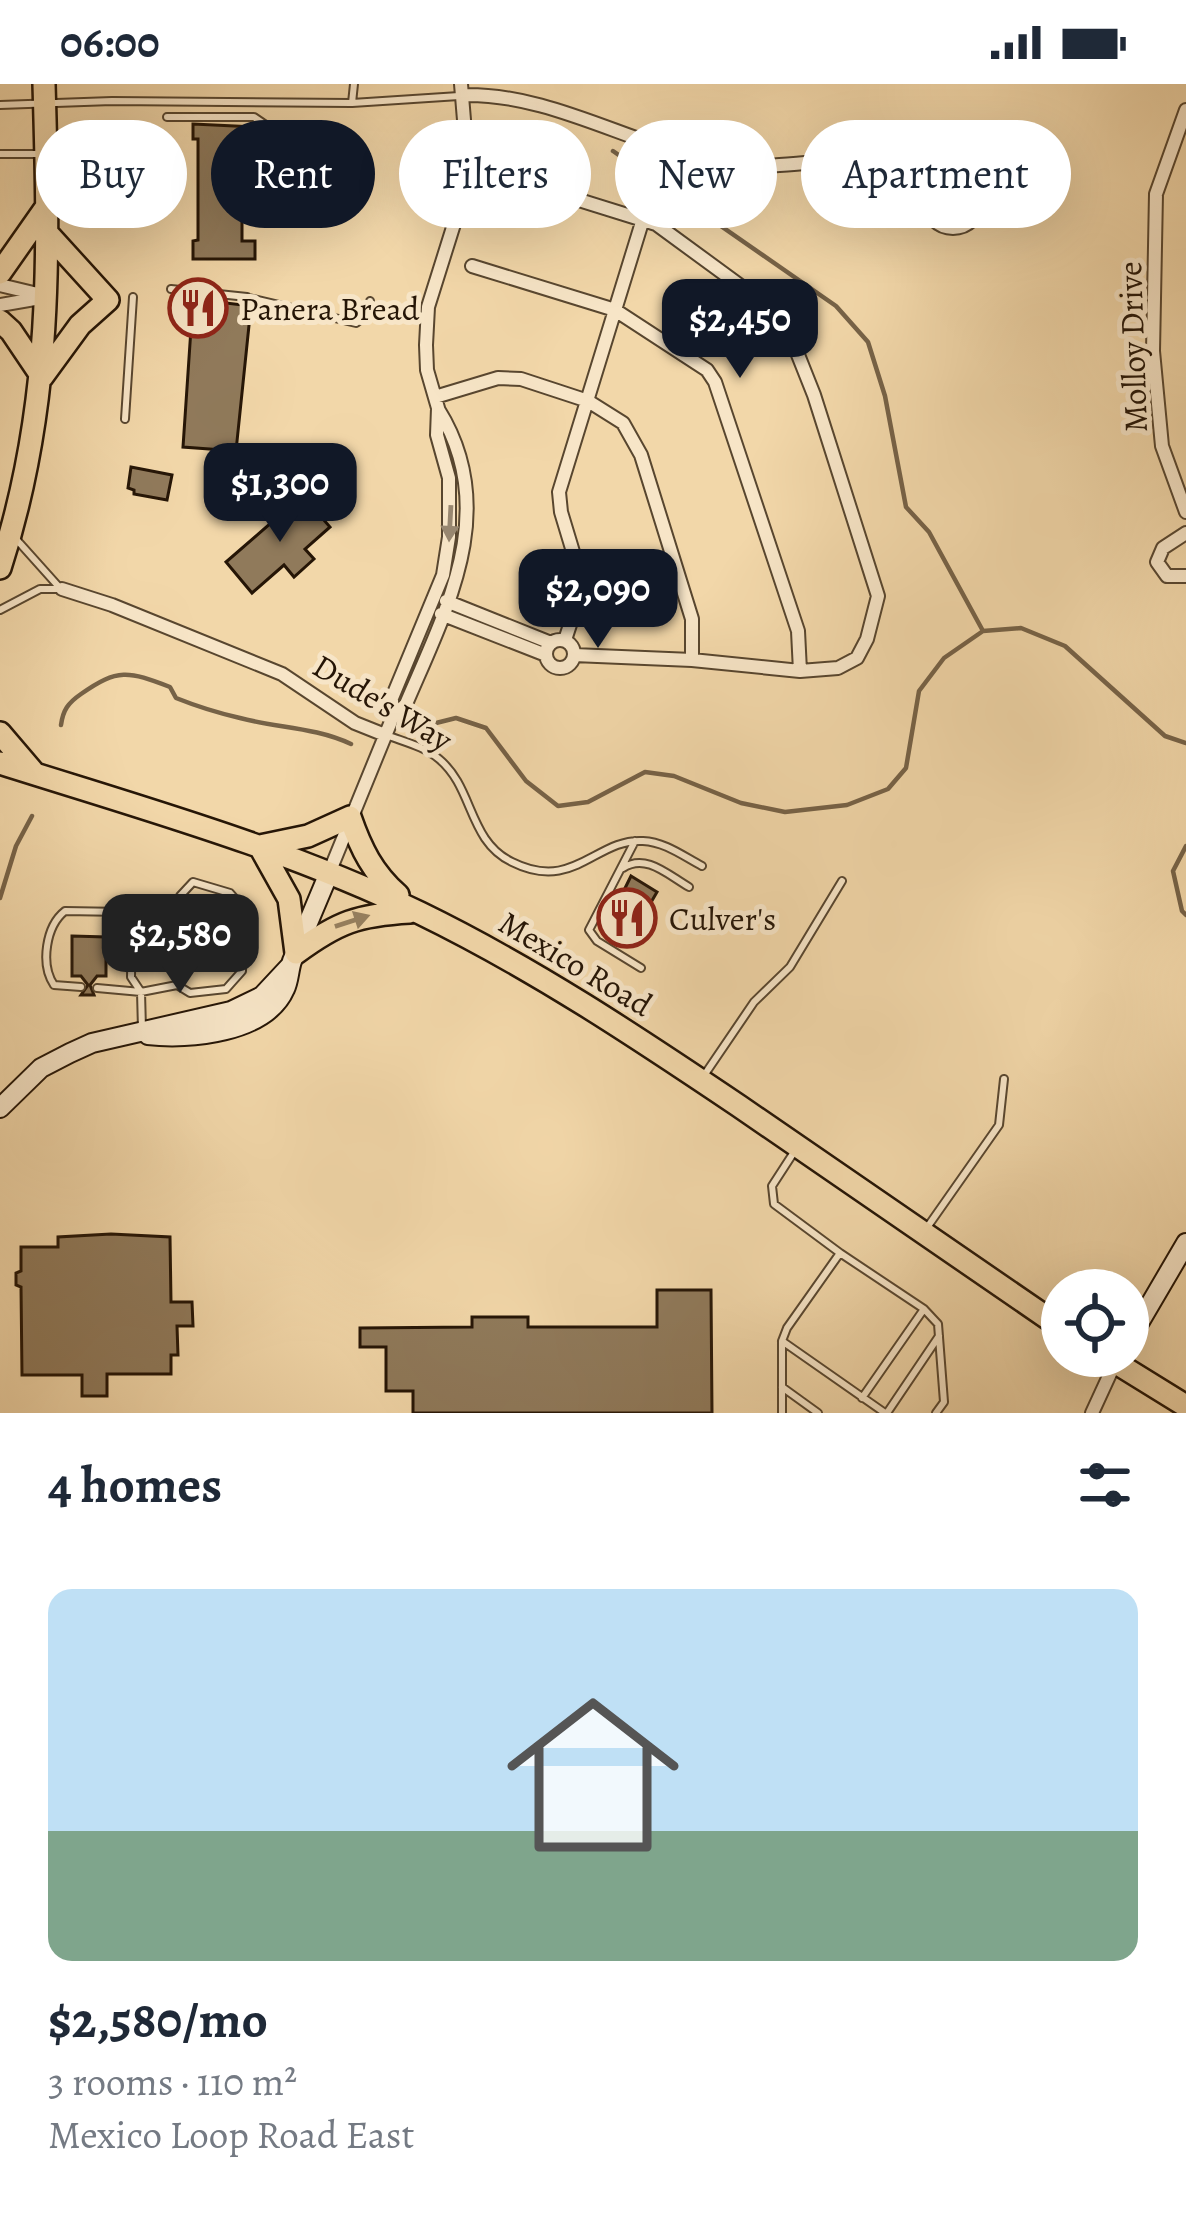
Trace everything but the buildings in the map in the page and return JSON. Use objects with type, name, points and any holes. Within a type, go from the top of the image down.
[{"type":"main road","points":[[0,273],[36,222]]},
{"type":"main road","points":[[0,568],[34,436],[42,377],[48,228]]},
{"type":"main road","points":[[42,377],[80,325],[108,300],[48,234]]},
{"type":"main road","points":[[0,321],[42,377]]},
{"type":"main road","points":[[0,733],[35,775]]},
{"type":"main road","name":"Mexico Road","points":[[0,764],[260,847],[416,911],[567,992],[1041,1313]]},
{"type":"main road","points":[[0,778],[35,775]]},
{"type":"main road","points":[[293,960],[289,899],[260,847],[308,836],[350,817],[380,879],[416,911]]},
{"type":"main road","points":[[293,960],[329,928],[355,917],[416,911]]},
{"type":"main road","points":[[1142,1377],[1186,1406]]},
{"type":"street","points":[[0,1108],[41,1068],[92,1043],[142,1034],[211,1035],[247,1023],[285,990],[392,719],[392,698],[439,606],[451,513],[449,478],[427,370],[426,322],[465,189],[468,147],[462,90],[532,102],[739,165],[801,163]]},
{"type":"street","name":"Molloy Drive","points":[[1186,110],[1180,140],[1156,194],[1153,351],[1162,446],[1186,512]]},
{"type":"street","points":[[947,175],[965,177],[980,197],[976,214],[964,226],[939,224],[927,210],[931,186],[947,175]]},
{"type":"street","points":[[439,606],[554,646],[573,647],[571,663],[561,668],[551,664],[554,646],[583,585],[559,493],[640,228]]},
{"type":"street","points":[[574,655],[800,671],[838,668],[857,658],[868,639],[878,596],[791,330],[774,308],[656,228]]},
{"type":"street","points":[[472,266],[615,310],[697,362],[715,382],[798,631],[800,671]]},
{"type":"street","points":[[0,285],[47,296]]},
{"type":"street","points":[[0,305],[47,296]]},
{"type":"street","points":[[436,402],[508,377],[588,401],[623,423],[641,455],[694,627],[692,660]]},
{"type":"street","points":[[1186,533],[1163,548],[1157,562],[1167,576],[1186,576]]},
{"type":"street","name":"Dude's Way","points":[[62,589],[282,674],[356,723],[385,735]]},
{"type":"street","points":[[1149,1307],[1186,1244]]},
{"type":"street","points":[[1092,1413],[1106,1377]]},
{"type":"lane","points":[[352,103],[354,84]]},
{"type":"lane","points":[[0,105],[45,94],[112,101],[352,103],[462,90]]},
{"type":"lane","points":[[167,117],[258,120]]},
{"type":"lane","points":[[0,154],[36,154]]},
{"type":"lane","points":[[171,289],[248,298],[356,322],[368,314],[370,301]]},
{"type":"lane","points":[[125,418],[134,297]]},
{"type":"lane","name":"Dude's Way","points":[[11,533],[62,589]]},
{"type":"lane","points":[[0,610],[40,589],[62,589]]},
{"type":"lane","name":"Dude's Way","points":[[385,735],[437,758],[454,780],[479,834],[512,862],[550,872],[570,869],[635,841]]},
{"type":"lane","points":[[641,968],[590,936],[591,923],[635,841],[664,845],[702,866]]},
{"type":"lane","points":[[618,872],[633,862],[646,862],[689,887]]},
{"type":"lane","points":[[701,1080],[754,1002],[790,968],[842,881]]},
{"type":"lane","points":[[97,988],[141,992],[177,985],[190,993],[226,989],[242,971],[244,909],[230,893],[194,882],[180,896],[177,985]]},
{"type":"lane","points":[[81,987],[55,985],[48,976],[49,931],[65,911],[123,912],[132,924],[131,977],[141,992],[142,1034]]},
{"type":"lane","points":[[924,1232],[999,1125],[1004,1079]]},
{"type":"lane","points":[[798,1146],[772,1186],[775,1204],[932,1315],[940,1334],[944,1402],[936,1413]]},
{"type":"lane","points":[[782,1413],[782,1341],[840,1253]]},
{"type":"lane","points":[[862,1398],[924,1309]]},
{"type":"lane","points":[[782,1341],[886,1413],[940,1334]]},
{"type":"lane","points":[[782,1387],[818,1413]]},
{"type":"waterway","points":[[613,151],[836,306],[868,342],[885,396],[906,507],[929,532],[983,631]]},
{"type":"waterway","points":[[428,725],[456,718],[486,728],[526,781],[558,806],[588,802],[645,772],[674,776],[741,803],[785,812],[847,805],[888,789],[906,768],[919,691],[944,658],[983,631],[1021,628],[1065,646],[1165,736],[1186,743]]},
{"type":"waterway","points":[[61,725],[67,707],[81,694],[114,676],[133,675],[170,687],[176,698],[207,709],[351,744]]},
{"type":"waterway","points":[[0,898],[16,846],[32,816]]},
{"type":"waterway","points":[[1186,846],[1173,871],[1186,915]]},
{"type":"place","name":"Panera Bread","points":[[198,308]]},
{"type":"place","name":"Culver's","points":[[627,918]]}]
